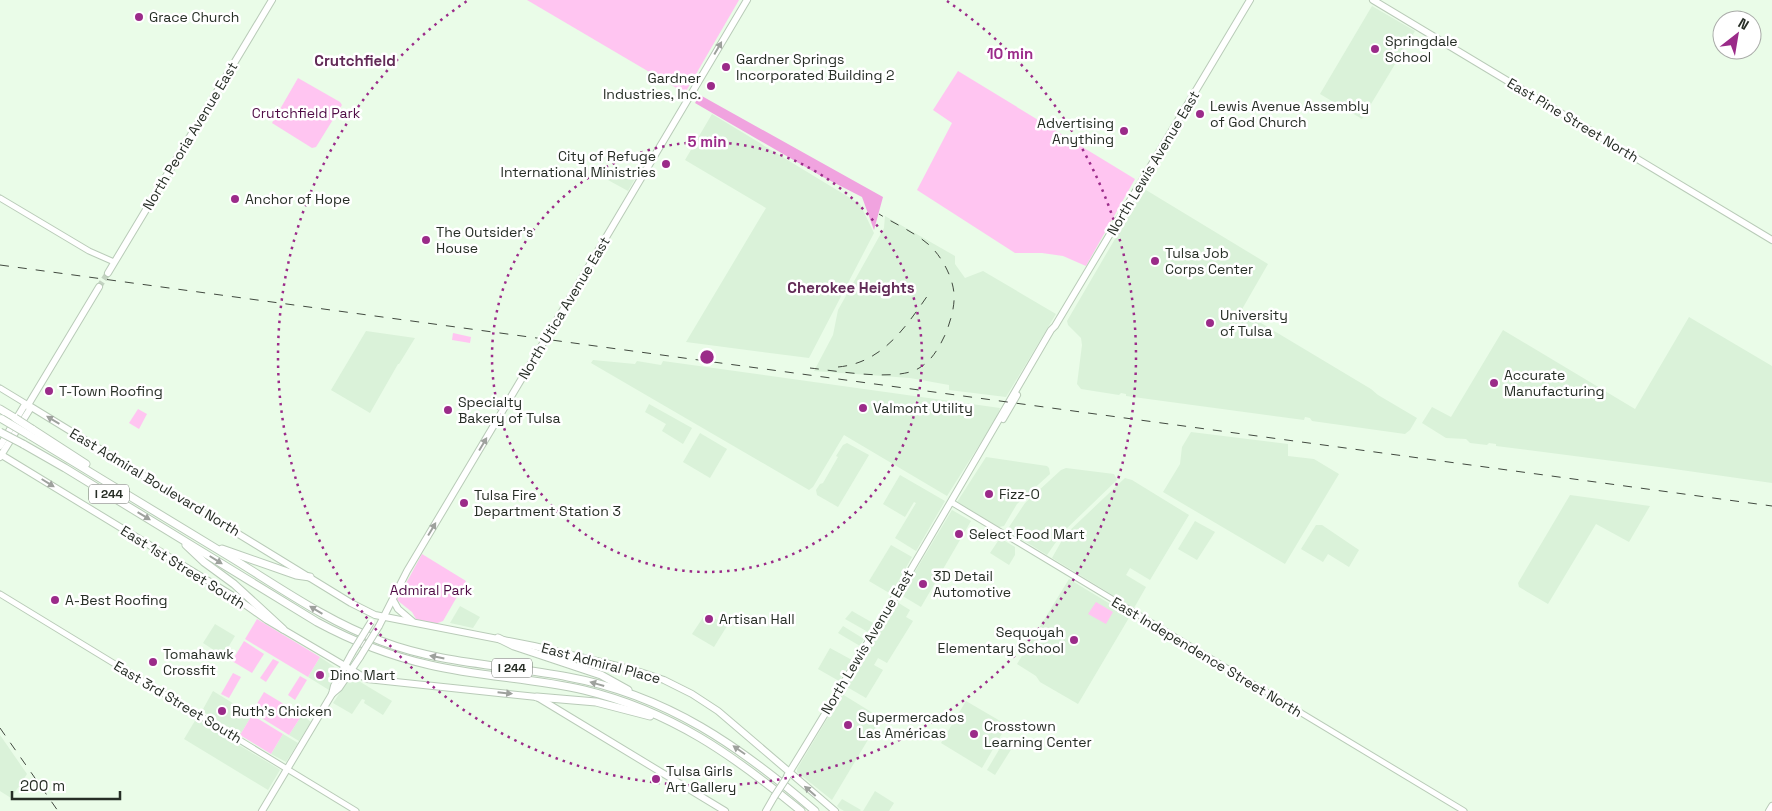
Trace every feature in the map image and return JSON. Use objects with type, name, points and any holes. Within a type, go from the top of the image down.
[{"type":"highway","name":"I 244","points":[[2,414],[114,486],[329,618],[380,641],[432,656],[571,677],[643,699],[691,721],[724,740],[759,765],[815,811]]},
{"type":"highway","name":"I 244","points":[[0,432],[66,468],[318,622],[375,650],[432,666],[535,681],[586,691],[635,706],[677,724],[715,746],[743,764],[800,811]]},
{"type":"highway","points":[[175,535],[204,562],[234,584],[284,629]]},
{"type":"highway","points":[[210,545],[296,575],[310,577]]},
{"type":"highway","points":[[498,638],[514,646],[600,675],[643,699]]},
{"type":"highway","points":[[537,697],[601,703],[677,724]]},
{"type":"main road","name":"North Peoria Avenue East","points":[[108,273],[272,0]]},
{"type":"main road","name":"North Utica Avenue East","points":[[332,694],[339,688],[352,670],[379,626],[407,571],[747,0]]},
{"type":"main road","name":"North Lewis Avenue East","points":[[766,811],[968,474],[1051,330],[1250,0]]},
{"type":"main road","name":"East Pine Street North","points":[[1373,0],[1772,240]]},
{"type":"main road","points":[[0,446],[24,406],[28,405],[99,287]]},
{"type":"main road","points":[[0,455],[30,409],[28,405]]},
{"type":"main road","name":"East Admiral Boulevard North","points":[[28,405],[352,603],[375,615]]},
{"type":"main road","name":"East 1st Street South","points":[[0,455],[367,679],[537,697]]},
{"type":"main road","points":[[393,600],[398,610],[414,622]]},
{"type":"main road","points":[[262,811],[332,694],[334,686],[375,615]]},
{"type":"main road","name":"East Admiral Place","points":[[375,615],[498,638],[634,670],[672,683],[718,711],[788,775],[835,811]]},
{"type":"main road","points":[[537,697],[724,811]]},
{"type":"main road","points":[[1769,811],[1772,806]]},
{"type":"street","points":[[0,198],[89,251],[114,262]]},
{"type":"street","name":"East Admiral Boulevard North","points":[[0,388],[28,405]]},
{"type":"street","name":"East Independence Street North","points":[[951,502],[1464,811]]},
{"type":"street","name":"East 3rd Street South","points":[[0,594],[356,811]]},
{"type":"shaded area","name":"Springdale School","points":[[1372,6],[1415,31],[1362,119],[1320,94]]},
{"type":"shaded area","points":[[700,95],[883,197],[874,230],[862,197],[821,176],[695,103]]},
{"type":"shaded area","points":[[712,114],[860,204],[874,233],[809,358],[686,342],[766,208],[685,160]]},
{"type":"shaded area","points":[[617,166],[636,177],[628,191],[608,180]]},
{"type":"shaded area","points":[[1146,190],[1268,264],[1241,311],[1417,418],[1410,430],[1405,434],[1312,421],[1310,418],[1305,417],[1304,420],[1126,396],[1126,394],[1121,393],[1119,395],[1081,389],[1077,384],[1082,345],[1081,338],[1068,325],[1067,321],[1143,191]]},
{"type":"shaded area","points":[[885,216],[955,256],[955,264],[965,278],[983,271],[1056,314],[1006,397],[949,390],[949,385],[910,378],[814,371],[833,335],[838,310],[884,228]]},
{"type":"shaded area","points":[[1689,317],[1772,366],[1772,483],[1496,446],[1496,444],[1489,443],[1487,445],[1470,443],[1466,439],[1446,438],[1422,423],[1432,407],[1451,417],[1503,330],[1635,409]]},
{"type":"shaded area","points":[[366,331],[415,338],[370,413],[331,390]]},
{"type":"shaded area","name":"Valmont Utility","points":[[593,360],[635,364],[637,361],[661,365],[663,361],[1000,408],[997,417],[947,496],[844,435],[813,487],[809,490],[591,363]]},
{"type":"shaded area","points":[[649,404],[692,428],[683,444],[662,431],[666,424],[645,412]]},
{"type":"shaded area","points":[[1191,432],[1288,444],[1288,456],[1314,459],[1339,474],[1285,564],[1163,492],[1180,464],[1182,447]]},
{"type":"shaded area","points":[[700,433],[727,449],[710,478],[683,462]]},
{"type":"shaded area","points":[[847,443],[869,455],[838,507],[817,495],[816,490],[823,483],[843,445]]},
{"type":"shaded area","points":[[986,457],[1047,466],[1049,468],[1050,474],[1017,504],[1004,526],[999,527],[957,502]]},
{"type":"shaded area","points":[[1066,468],[1114,474],[1117,480],[1063,532],[1047,555],[1007,530],[1025,503],[1061,470]]},
{"type":"shaded area","points":[[900,475],[945,501],[916,551],[895,538],[916,503],[914,502],[905,517],[883,504]]},
{"type":"shaded area","points":[[1125,478],[1132,480],[1189,515],[1150,580],[1130,568],[1126,575],[1146,587],[1134,608],[1052,558],[1065,535]]},
{"type":"shaded area","points":[[1570,495],[1650,506],[1629,542],[1596,524],[1548,604],[1519,587],[1518,583]]},
{"type":"shaded area","points":[[952,510],[971,521],[921,607],[901,595]]},
{"type":"shaded area","points":[[1195,521],[1215,532],[1197,560],[1178,549]]},
{"type":"shaded area","points":[[1316,525],[1322,525],[1359,550],[1349,567],[1328,554],[1323,562],[1301,549]]},
{"type":"shaded area","points":[[1000,538],[1015,547],[1015,555],[1009,565],[990,553]]},
{"type":"shaded area","points":[[891,545],[912,557],[891,594],[869,581]]},
{"type":"shaded area","name":"Sequoyah Elementary School","points":[[1069,579],[1130,616],[1078,704],[1040,682],[1036,676],[1017,664]]},
{"type":"shaded area","points":[[897,602],[910,610],[906,617],[913,621],[887,663],[878,658],[874,665],[883,670],[866,698],[847,687]]},
{"type":"shaded area","points":[[460,606],[480,617],[473,628],[450,623]]},
{"type":"shaded area","points":[[852,611],[873,623],[868,632],[845,619]]},
{"type":"shaded area","points":[[706,613],[727,626],[714,647],[692,634]]},
{"type":"shaded area","points":[[215,624],[235,636],[223,656],[203,643]]},
{"type":"shaded area","points":[[843,626],[864,639],[860,646],[838,633]]},
{"type":"shaded area","points":[[830,648],[852,660],[839,681],[818,669]]},
{"type":"shaded area","points":[[320,657],[339,670],[329,690],[308,677]]},
{"type":"shaded area","points":[[352,677],[392,701],[383,715],[364,703],[365,700],[362,699],[352,714],[333,703]]},
{"type":"shaded area","points":[[213,691],[252,715],[240,735],[202,711]]},
{"type":"shaded area","points":[[842,694],[881,718],[832,800],[797,772],[797,769]]},
{"type":"shaded area","name":"Crosstown Learning Center","points":[[966,701],[1007,725],[982,768],[941,743]]},
{"type":"shaded area","points":[[302,715],[311,722],[299,741],[289,735]]},
{"type":"shaded area","points":[[196,719],[279,769],[268,790],[184,739]]},
{"type":"shaded area","points":[[283,734],[298,743],[286,762],[271,754]]},
{"type":"shaded area","points":[[0,735],[27,774],[11,798],[0,791]]},
{"type":"shaded area","name":"Crosstown Learning Center","points":[[1003,743],[1012,748],[995,775],[987,770]]},
{"type":"shaded area","points":[[875,791],[894,803],[889,811],[863,811]]},
{"type":"shaded area","points":[[842,799],[861,810],[844,811],[837,806]]},
{"type":"green space","points":[[527,0],[739,0],[685,93]]},
{"type":"green space","points":[[958,71],[1135,179],[1086,266],[1063,256],[1042,253],[1015,253],[917,190],[952,123],[933,110]]},
{"type":"green space","name":"Crutchfield Park","points":[[298,78],[340,102],[342,105],[316,147],[312,148],[272,123]]},
{"type":"green space","points":[[453,333],[471,337],[470,343],[452,340]]},
{"type":"green space","points":[[138,409],[147,414],[139,429],[129,423]]},
{"type":"green space","name":"Admiral Park","points":[[422,554],[466,581],[443,621],[435,624],[416,619],[412,612],[397,600]]},
{"type":"green space","points":[[1096,602],[1113,612],[1106,624],[1088,614]]},
{"type":"green space","points":[[257,619],[320,657],[308,677],[245,639]]},
{"type":"green space","points":[[244,641],[264,654],[252,673],[232,661]]},
{"type":"green space","points":[[273,659],[279,662],[266,682],[260,678]]},
{"type":"green space","points":[[233,673],[241,677],[229,698],[221,694]]},
{"type":"green space","points":[[300,676],[307,680],[295,700],[288,695]]},
{"type":"green space","points":[[264,692],[302,715],[289,735],[252,712]]},
{"type":"green space","points":[[252,715],[283,734],[271,754],[240,735]]},
{"type":"tunnel","points":[[99,287],[108,273]]},
{"type":"railway","points":[[810,368],[877,375],[903,374],[924,365],[936,351],[945,335],[954,304],[953,287],[945,267],[928,244],[879,214]]},
{"type":"railway","points":[[0,265],[1772,506]]},
{"type":"railway","points":[[838,367],[854,364],[880,351],[901,331],[928,295]]},
{"type":"railway","points":[[0,728],[58,811]]},
{"type":"place","name":"Grace Church","points":[[139,17]]},
{"type":"place","name":"Springdale School","points":[[1375,49]]},
{"type":"place","name":"Gardner Springs Incorporated Building 2","points":[[726,67]]},
{"type":"place","name":"Gardner Industries, Inc.","points":[[711,86]]},
{"type":"place","name":"Lewis Avenue Assembly of God Church","points":[[1200,114]]},
{"type":"place","name":"Advertising Anything","points":[[1124,131]]},
{"type":"place","name":"City of Refuge International Ministries","points":[[666,164]]},
{"type":"place","name":"Anchor of Hope","points":[[235,199]]},
{"type":"place","name":"The Outsider's House","points":[[426,240]]},
{"type":"place","name":"Tulsa Job Corps Center","points":[[1155,261]]},
{"type":"place","name":"University of Tulsa","points":[[1210,323]]},
{"type":"place","name":"Accurate Manufacturing","points":[[1494,383]]},
{"type":"place","name":"T-Town Roofing","points":[[49,391]]},
{"type":"place","name":"Valmont Utility","points":[[863,408]]},
{"type":"place","name":"Specialty Bakery of Tulsa","points":[[448,410]]},
{"type":"place","name":"Fizz-O","points":[[989,494]]},
{"type":"place","name":"Tulsa Fire Department Station 3","points":[[464,503]]},
{"type":"place","name":"Select Food Mart","points":[[959,534]]},
{"type":"place","name":"3D Detail Automotive","points":[[923,584]]},
{"type":"place","name":"A-Best Roofing","points":[[55,600]]},
{"type":"place","name":"Artisan Hall","points":[[709,619]]},
{"type":"place","name":"Sequoyah Elementary School","points":[[1074,640]]},
{"type":"place","name":"Tomahawk Crossfit","points":[[153,662]]},
{"type":"place","name":"Dino Mart","points":[[320,675]]},
{"type":"place","name":"Ruth's Chicken","points":[[222,711]]},
{"type":"place","name":"Supermercados Las Américas","points":[[848,725]]},
{"type":"place","name":"Crosstown Learning Center","points":[[974,734]]},
{"type":"place","name":"Tulsa Girls Art Gallery","points":[[656,779]]},
{"type":"district","name":"Crutchfield","points":[[355,61]]},
{"type":"district","name":"Cherokee Heights","points":[[851,288]]}]
